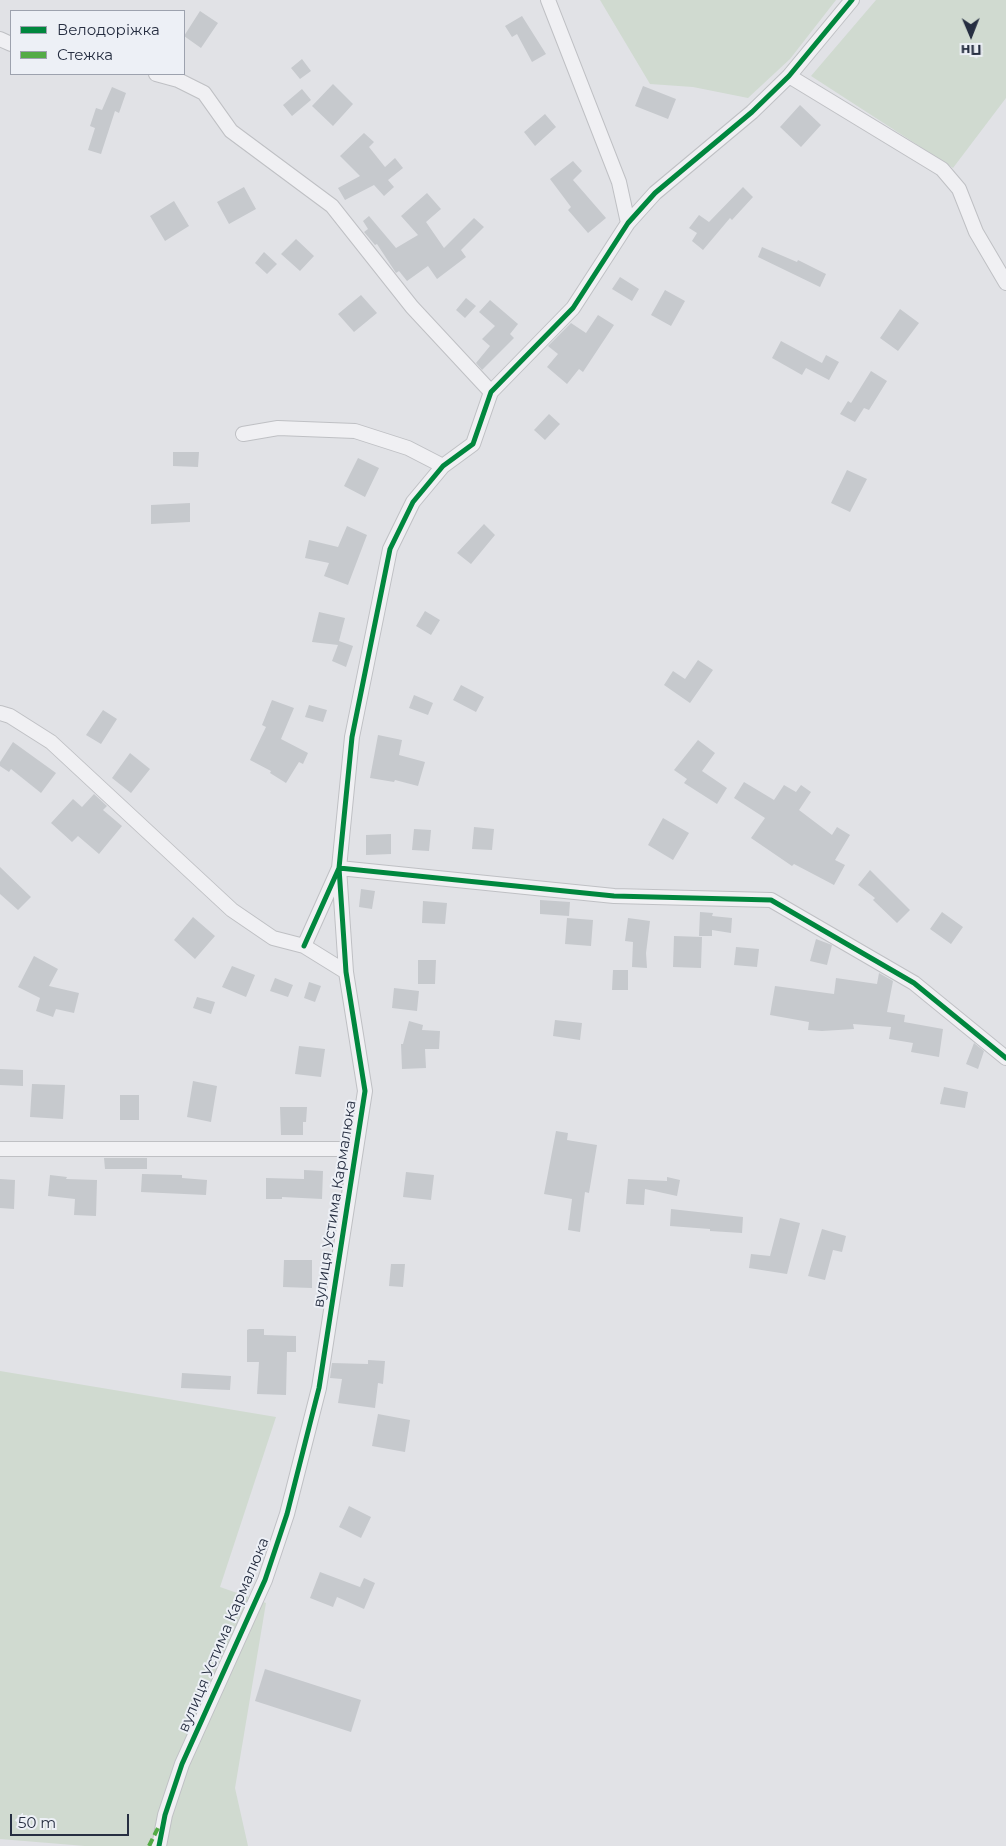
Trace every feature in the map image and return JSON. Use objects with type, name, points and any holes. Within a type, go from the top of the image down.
[{"type":"street","points":[[548,0],[619,182],[628,222]]},
{"type":"street","name":"вулиця Устима Кармалюка","points":[[159,1846],[169,1801],[182,1764],[265,1580],[287,1514],[319,1388],[365,1091],[346,972],[339,868],[352,737],[390,549],[413,502],[443,466],[473,444],[491,392],[573,308],[628,222],[655,193],[752,112],[789,76],[852,0]]},
{"type":"street","points":[[160,75],[178,80],[204,93],[232,131],[332,206],[412,308],[491,392]]},
{"type":"street","points":[[789,76],[942,169],[958,189],[976,232],[1006,283]]},
{"type":"street","points":[[243,434],[278,428],[355,431],[408,448],[443,466]]},
{"type":"street","points":[[0,712],[10,716],[51,742],[232,910],[274,938],[304,946],[346,972]]},
{"type":"street","points":[[304,946],[339,868],[614,896],[772,900],[914,983],[1006,1058]]},
{"type":"street","points":[[0,1149],[356,1149]]},
{"type":"shaded area","points":[[600,0],[836,0],[790,59],[748,98],[693,87],[650,84]]},
{"type":"shaded area","points":[[876,0],[1006,0],[1006,98],[953,168],[811,76]]},
{"type":"shaded area","points":[[0,1371],[276,1417],[220,1587],[266,1603],[235,1788],[248,1846],[85,1846],[0,1839]]},
{"type":"building","points":[[200,11],[218,23],[201,48],[185,37]]},
{"type":"building","points":[[522,16],[546,54],[532,62],[517,34],[512,37],[505,26]]},
{"type":"building","points":[[302,59],[311,71],[300,79],[291,68]]},
{"type":"building","points":[[333,84],[353,104],[333,126],[312,106]]},
{"type":"building","points":[[643,86],[676,99],[668,119],[635,106]]},
{"type":"building","points":[[112,87],[126,93],[119,113],[115,111],[101,154],[88,150],[95,128],[90,126],[96,108],[102,110]]},
{"type":"building","points":[[302,89],[311,100],[292,116],[283,105]]},
{"type":"building","points":[[800,105],[821,125],[801,147],[780,127]]},
{"type":"building","points":[[545,114],[556,127],[535,146],[524,132]]},
{"type":"building","points":[[364,133],[374,142],[369,147],[385,167],[395,158],[403,168],[388,180],[394,187],[384,196],[374,185],[345,200],[338,188],[360,176],[340,156]]},
{"type":"building","points":[[573,161],[582,171],[573,180],[606,218],[588,233],[568,210],[571,207],[550,179]]},
{"type":"building","points":[[244,187],[256,209],[229,224],[217,202]]},
{"type":"building","points":[[743,187],[753,197],[732,220],[730,218],[703,250],[692,241],[697,233],[689,228],[699,215],[709,222]]},
{"type":"building","points":[[427,193],[441,209],[426,222],[444,248],[474,218],[484,227],[461,250],[466,257],[437,279],[428,266],[407,281],[399,271],[396,273],[377,244],[375,245],[364,232],[368,229],[363,221],[369,216],[396,248],[418,235],[401,216]]},
{"type":"building","points":[[174,201],[189,226],[165,241],[150,216]]},
{"type":"building","points":[[296,239],[314,256],[300,271],[281,254]]},
{"type":"building","points":[[762,247],[797,262],[798,260],[826,274],[820,287],[758,257]]},
{"type":"building","points":[[264,252],[277,264],[267,274],[255,263]]},
{"type":"building","points":[[620,277],[639,289],[632,301],[612,289]]},
{"type":"building","points":[[665,290],[685,301],[671,326],[651,315]]},
{"type":"building","points":[[361,295],[377,313],[354,332],[338,314]]},
{"type":"building","points":[[466,298],[476,306],[465,318],[456,310]]},
{"type":"building","points":[[490,300],[518,324],[510,334],[514,338],[482,370],[476,363],[490,346],[482,339],[495,326],[479,312]]},
{"type":"building","points":[[900,309],[919,323],[898,351],[880,338]]},
{"type":"building","points":[[598,315],[614,325],[583,372],[579,369],[567,384],[547,367],[558,354],[548,346],[571,323],[586,333]]},
{"type":"building","points":[[781,341],[822,363],[826,355],[839,362],[829,380],[806,368],[802,375],[772,358]]},
{"type":"building","points":[[871,371],[887,381],[869,410],[864,408],[855,422],[840,414],[848,401],[851,403]]},
{"type":"building","points":[[549,414],[560,424],[545,440],[534,430]]},
{"type":"building","points":[[173,452],[199,452],[198,467],[173,466]]},
{"type":"building","points":[[358,458],[379,468],[365,497],[344,486]]},
{"type":"building","points":[[847,470],[867,479],[850,512],[831,503]]},
{"type":"building","points":[[190,503],[190,522],[151,524],[151,505]]},
{"type":"building","points":[[484,524],[495,535],[471,564],[457,553]]},
{"type":"building","points":[[347,526],[367,535],[348,585],[324,576],[329,563],[305,558],[309,540],[338,547]]},
{"type":"building","points":[[425,611],[440,620],[431,635],[416,626]]},
{"type":"building","points":[[319,612],[345,618],[339,641],[353,646],[346,667],[332,661],[338,645],[312,642]]},
{"type":"building","points":[[698,660],[713,670],[690,703],[664,685],[673,671],[685,679]]},
{"type":"building","points":[[461,685],[484,697],[476,712],[453,700]]},
{"type":"building","points":[[414,695],[433,703],[428,715],[409,708]]},
{"type":"building","points":[[272,700],[294,708],[281,739],[308,753],[303,764],[299,762],[286,783],[270,773],[271,771],[250,760],[266,727],[262,725]]},
{"type":"building","points":[[309,705],[327,710],[323,722],[305,717]]},
{"type":"building","points":[[103,710],[117,719],[101,744],[86,735]]},
{"type":"building","points":[[378,735],[402,740],[399,755],[425,762],[418,786],[395,780],[394,782],[370,778]]},
{"type":"building","points":[[698,740],[715,753],[702,771],[727,788],[717,804],[684,783],[687,779],[674,770]]},
{"type":"building","points":[[13,742],[56,773],[41,793],[11,769],[9,772],[0,766],[0,762]]},
{"type":"building","points":[[130,753],[150,769],[131,793],[112,778]]},
{"type":"building","points":[[744,782],[774,800],[784,785],[796,792],[801,785],[811,792],[799,810],[832,835],[837,827],[850,835],[835,860],[845,865],[834,885],[794,864],[792,866],[751,838],[765,818],[734,798]]},
{"type":"building","points":[[94,794],[107,806],[103,810],[122,826],[99,854],[78,836],[72,842],[51,823],[73,799],[82,807]]},
{"type":"building","points":[[663,818],[689,833],[673,860],[648,845]]},
{"type":"building","points":[[474,827],[494,829],[492,850],[472,849]]},
{"type":"building","points":[[414,829],[431,830],[429,851],[412,850]]},
{"type":"building","points":[[391,834],[391,854],[366,855],[366,835]]},
{"type":"building","points":[[0,867],[31,897],[18,910],[0,894]]},
{"type":"building","points":[[870,870],[910,910],[897,923],[873,900],[875,898],[858,885]]},
{"type":"building","points":[[361,889],[375,891],[372,909],[359,907]]},
{"type":"building","points":[[540,900],[570,902],[569,916],[540,914]]},
{"type":"building","points":[[423,901],[447,903],[445,924],[422,923]]},
{"type":"building","points":[[700,912],[713,913],[712,916],[732,918],[731,933],[712,930],[712,936],[699,936]]},
{"type":"building","points":[[942,912],[963,927],[951,944],[930,929]]},
{"type":"building","points":[[193,917],[215,936],[195,959],[174,940]]},
{"type":"building","points":[[567,918],[593,920],[591,946],[565,944]]},
{"type":"building","points":[[628,918],[650,921],[646,953],[647,968],[632,967],[633,942],[625,941]]},
{"type":"building","points":[[674,936],[702,937],[701,968],[673,967]]},
{"type":"building","points":[[816,939],[832,945],[827,965],[810,961]]},
{"type":"building","points":[[736,947],[759,949],[757,967],[734,965]]},
{"type":"building","points":[[34,956],[58,969],[49,986],[79,993],[74,1013],[56,1009],[53,1017],[36,1011],[40,998],[18,987]]},
{"type":"building","points":[[418,960],[436,960],[435,984],[418,984]]},
{"type":"building","points":[[232,966],[255,975],[246,997],[222,987]]},
{"type":"building","points":[[613,970],[628,970],[628,990],[612,990]]},
{"type":"building","points":[[879,973],[893,981],[887,1012],[905,1015],[904,1022],[943,1029],[939,1057],[911,1052],[913,1043],[889,1039],[891,1027],[853,1024],[854,1029],[808,1030],[809,1022],[770,1015],[775,986],[834,994],[836,978],[877,984]]},
{"type":"building","points":[[275,978],[293,985],[288,997],[270,991]]},
{"type":"building","points":[[309,982],[321,986],[315,1002],[304,998]]},
{"type":"building","points":[[394,988],[419,991],[417,1011],[392,1008]]},
{"type":"building","points":[[197,997],[215,1002],[211,1014],[193,1008]]},
{"type":"building","points":[[555,1020],[582,1023],[580,1040],[553,1036]]},
{"type":"building","points":[[409,1021],[423,1025],[422,1030],[440,1031],[439,1049],[425,1049],[426,1068],[402,1069],[401,1044],[403,1044]]},
{"type":"building","points":[[974,1043],[984,1051],[978,1069],[966,1064]]},
{"type":"building","points":[[299,1046],[325,1049],[321,1077],[295,1074]]},
{"type":"building","points":[[0,1069],[23,1070],[23,1086],[0,1085]]},
{"type":"building","points":[[193,1081],[217,1086],[211,1122],[187,1117]]},
{"type":"building","points":[[32,1084],[65,1085],[63,1119],[30,1117]]},
{"type":"building","points":[[944,1087],[968,1092],[965,1108],[940,1104]]},
{"type":"building","points":[[120,1095],[139,1095],[139,1120],[120,1120]]},
{"type":"building","points":[[280,1107],[307,1107],[306,1122],[303,1122],[303,1135],[281,1135]]},
{"type":"building","points":[[556,1131],[568,1133],[567,1140],[597,1145],[589,1193],[585,1192],[580,1232],[568,1230],[572,1199],[544,1194]]},
{"type":"building","points":[[104,1158],[147,1158],[147,1169],[105,1169]]},
{"type":"building","points":[[304,1170],[323,1171],[322,1199],[282,1197],[282,1199],[266,1199],[266,1178],[304,1179]]},
{"type":"building","points":[[406,1172],[434,1175],[431,1200],[403,1197]]},
{"type":"building","points":[[142,1174],[182,1175],[182,1178],[207,1180],[206,1195],[141,1192]]},
{"type":"building","points":[[50,1175],[67,1177],[66,1179],[97,1180],[96,1216],[74,1215],[75,1199],[48,1196]]},
{"type":"building","points":[[667,1177],[680,1180],[677,1196],[645,1189],[644,1205],[626,1204],[628,1179],[667,1181]]},
{"type":"building","points":[[0,1179],[15,1180],[14,1209],[0,1208]]},
{"type":"building","points":[[671,1209],[743,1217],[742,1233],[670,1226]]},
{"type":"building","points":[[780,1218],[800,1223],[787,1274],[749,1268],[751,1254],[770,1256]]},
{"type":"building","points":[[822,1229],[846,1236],[842,1252],[833,1250],[825,1280],[808,1276]]},
{"type":"building","points":[[284,1260],[312,1260],[312,1288],[283,1287]]},
{"type":"building","points":[[391,1264],[405,1264],[403,1287],[389,1286]]},
{"type":"building","points":[[264,1329],[264,1335],[296,1336],[296,1352],[287,1352],[286,1395],[257,1394],[259,1362],[247,1362],[247,1330]]},
{"type":"building","points":[[368,1360],[385,1361],[383,1384],[378,1383],[375,1408],[338,1403],[342,1379],[330,1378],[332,1363],[368,1364]]},
{"type":"building","points":[[182,1373],[231,1376],[230,1390],[181,1388]]},
{"type":"building","points":[[378,1414],[410,1420],[405,1452],[372,1446]]},
{"type":"building","points":[[349,1506],[371,1517],[361,1538],[339,1527]]},
{"type":"building","points":[[320,1572],[360,1587],[364,1578],[375,1583],[364,1609],[337,1597],[333,1607],[310,1598]]},
{"type":"building","points":[[265,1669],[361,1700],[351,1732],[255,1701]]},
{"type":"marked path","points":[[149,1846],[158,1828]]},
{"type":"cycle path","points":[[159,1846],[165,1815],[182,1764],[265,1580],[287,1514],[319,1388],[365,1091],[346,972],[339,868],[352,737],[390,549],[413,502],[443,466],[473,444],[491,392],[573,308],[628,223],[655,193],[752,112],[789,76],[852,0]]},
{"type":"cycle path","points":[[304,946],[339,868],[614,896],[771,900],[914,983],[1006,1058]]}]
